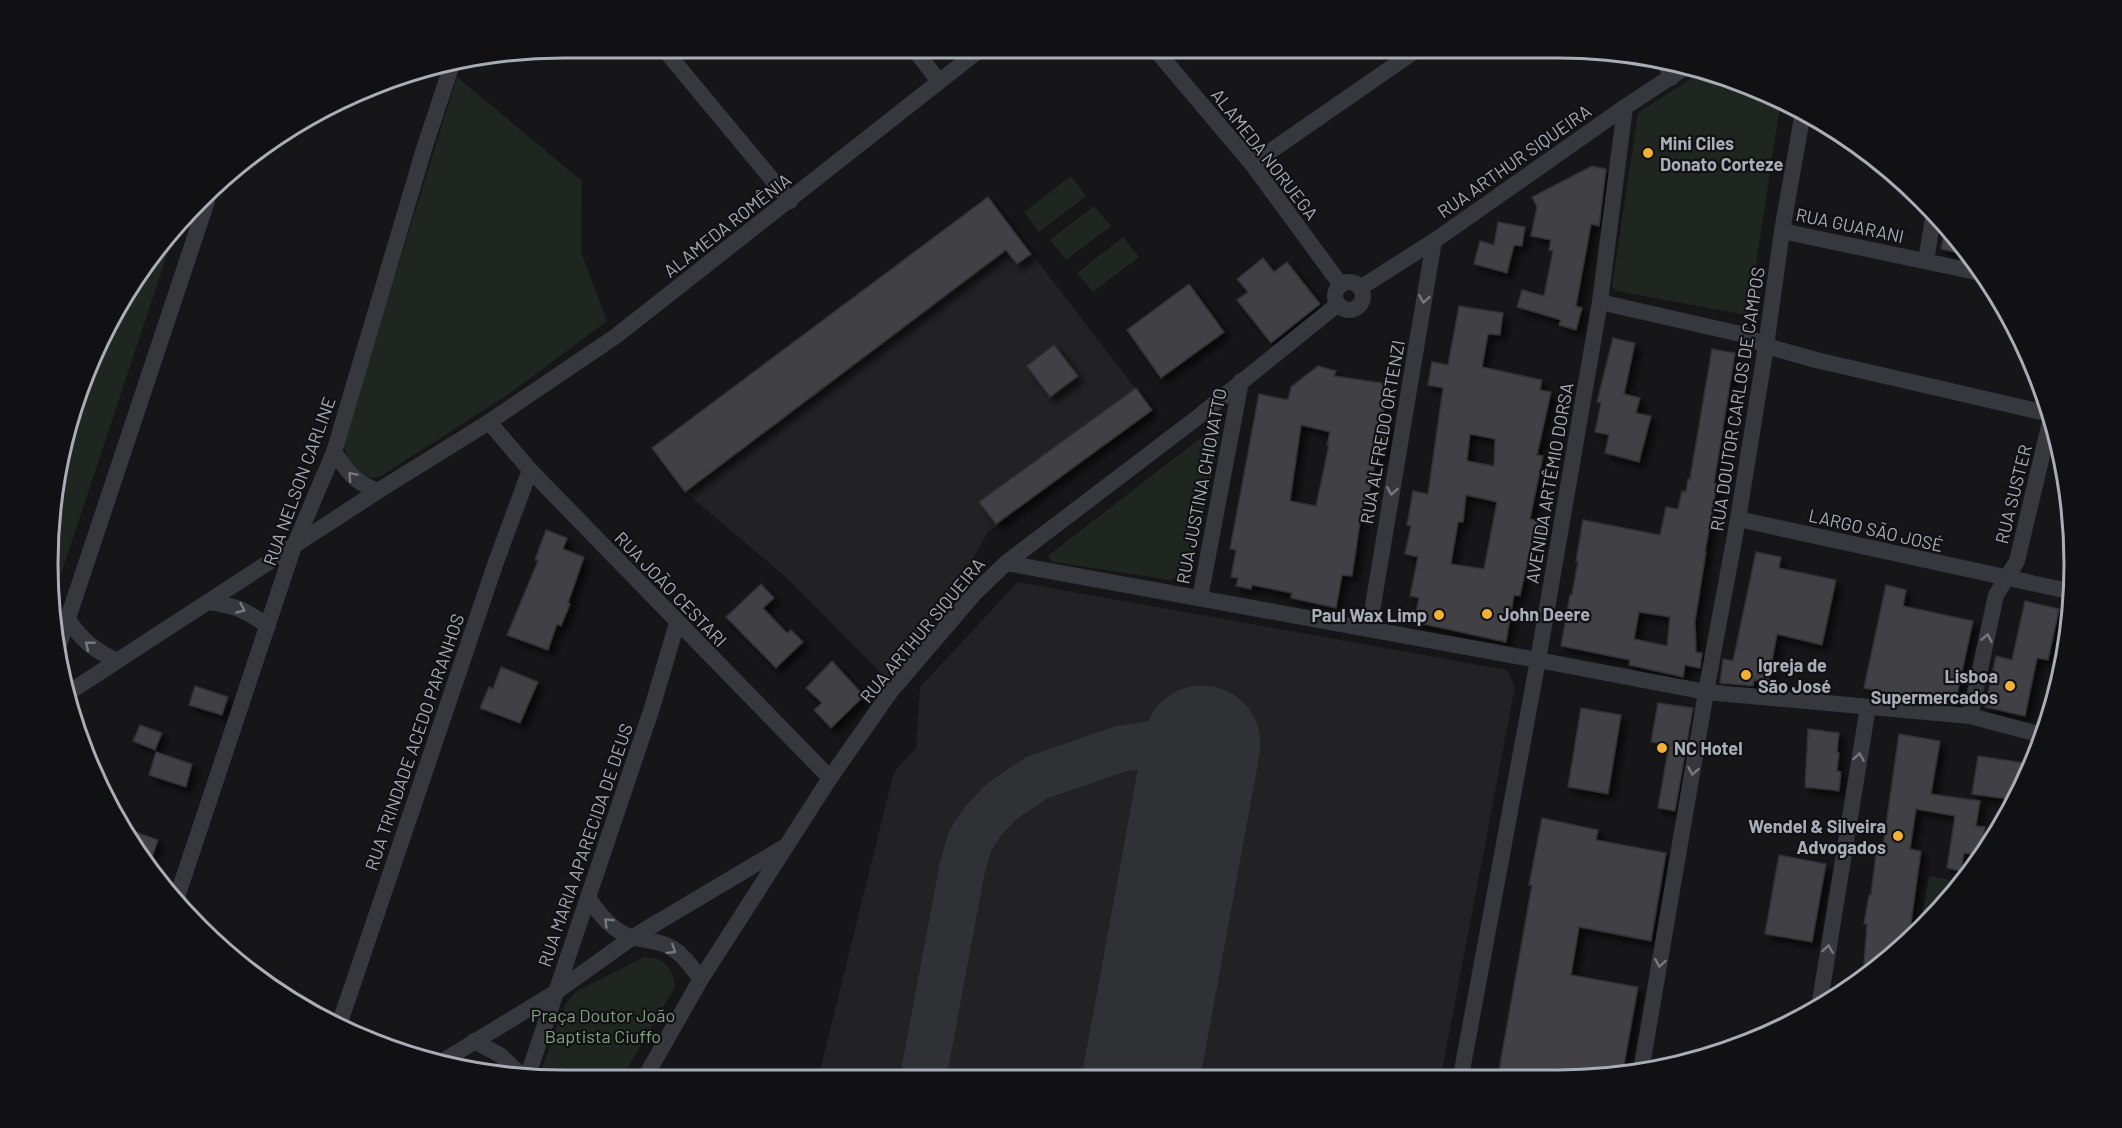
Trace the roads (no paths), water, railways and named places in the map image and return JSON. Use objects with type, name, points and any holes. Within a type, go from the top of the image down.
[{"type":"street","points":[[671,58],[790,201]]},
{"type":"street","points":[[921,58],[939,81]]},
{"type":"street","name":"ALAMEDA ROMÊNIA","points":[[74,689],[378,491],[489,422],[616,336],[969,58]]},
{"type":"street","name":"ALAMEDA NORUEGA","points":[[1163,58],[1251,164],[1341,285]]},
{"type":"street","points":[[1251,164],[1405,58]]},
{"type":"street","points":[[1668,71],[1671,78]]},
{"type":"street","name":"RUA NELSON CARLINE","points":[[179,891],[294,546],[334,452],[449,72]]},
{"type":"street","name":"RUA ARTHUR SIQUEIRA","points":[[1360,288],[1434,241],[1625,107],[1678,73]]},
{"type":"street","name":"AVENIDA ARTÊMIO DORSA","points":[[1462,1070],[1538,660],[1599,302],[1625,107]]},
{"type":"street","name":"RUA DOUTOR CARLOS DE CAMPOS","points":[[1643,1062],[1738,519],[1782,231],[1801,121]]},
{"type":"street","points":[[63,633],[204,210]]},
{"type":"street","points":[[1926,260],[1932,225]]},
{"type":"street","name":"RUA GUARANI","points":[[1782,231],[1969,270]]},
{"type":"street","name":"RUA ALFREDO ORTENZI","points":[[1369,629],[1434,241]]},
{"type":"street","points":[[1349,282],[1360,288],[1363,297],[1359,306],[1346,310],[1338,304],[1335,296],[1341,285],[1349,282]]},
{"type":"street","points":[[1599,302],[1745,335],[1766,346],[1816,360],[2040,413]]},
{"type":"street","name":"RUA ARTHUR SIQUEIRA","points":[[649,1070],[701,979],[830,778],[891,691],[974,594],[1005,563],[1198,417],[1338,304]]},
{"type":"street","name":"RUA JUSTINA CHIOVATTO","points":[[1200,598],[1241,381]]},
{"type":"street","name":"RUA JOÃO CESTARI","points":[[489,422],[530,470],[830,778]]},
{"type":"street","name":"RUA SUSTER","points":[[1970,716],[1996,595],[2017,561],[2047,435]]},
{"type":"street","points":[[334,452],[349,474],[361,485],[378,491]]},
{"type":"street","name":"RUA TRINDADE ACEDO PARANHOS","points":[[341,1018],[492,573],[530,470]]},
{"type":"street","name":"LARGO SÃO JOSÉ","points":[[1738,519],[2062,590]]},
{"type":"street","points":[[1005,563],[1706,692],[1970,716],[2034,733]]},
{"type":"street","points":[[209,602],[233,605],[268,626]]},
{"type":"street","points":[[68,620],[81,639],[98,652],[117,661]]},
{"type":"street","name":"RUA MARIA APARECIDA DE DEUS","points":[[529,1068],[589,899],[652,708],[677,623]]},
{"type":"street","points":[[1821,996],[1868,707]]},
{"type":"street","points":[[450,1056],[556,992],[633,938],[790,843]]},
{"type":"street","points":[[589,899],[605,921],[617,930],[633,938],[657,941],[673,948],[684,957],[701,979]]},
{"type":"street","points":[[474,1041],[500,1055],[512,1066]]},
{"type":"place","name":"Mini Ciles Donato Corteze","points":[[1648,153]]},
{"type":"place","name":"John Deere","points":[[1487,614]]},
{"type":"place","name":"Paul Wax Limp","points":[[1439,615]]},
{"type":"place","name":"Igreja de São José","points":[[1746,675]]},
{"type":"place","name":"Lisboa Supermercados","points":[[2010,686]]},
{"type":"place","name":"NC Hotel","points":[[1662,748]]},
{"type":"place","name":"Wendel & Silveira Advogados","points":[[1898,836]]},
{"type":"park label","name":"Praça Doutor João Baptista Ciuffo","points":[[603,1025]]}]
